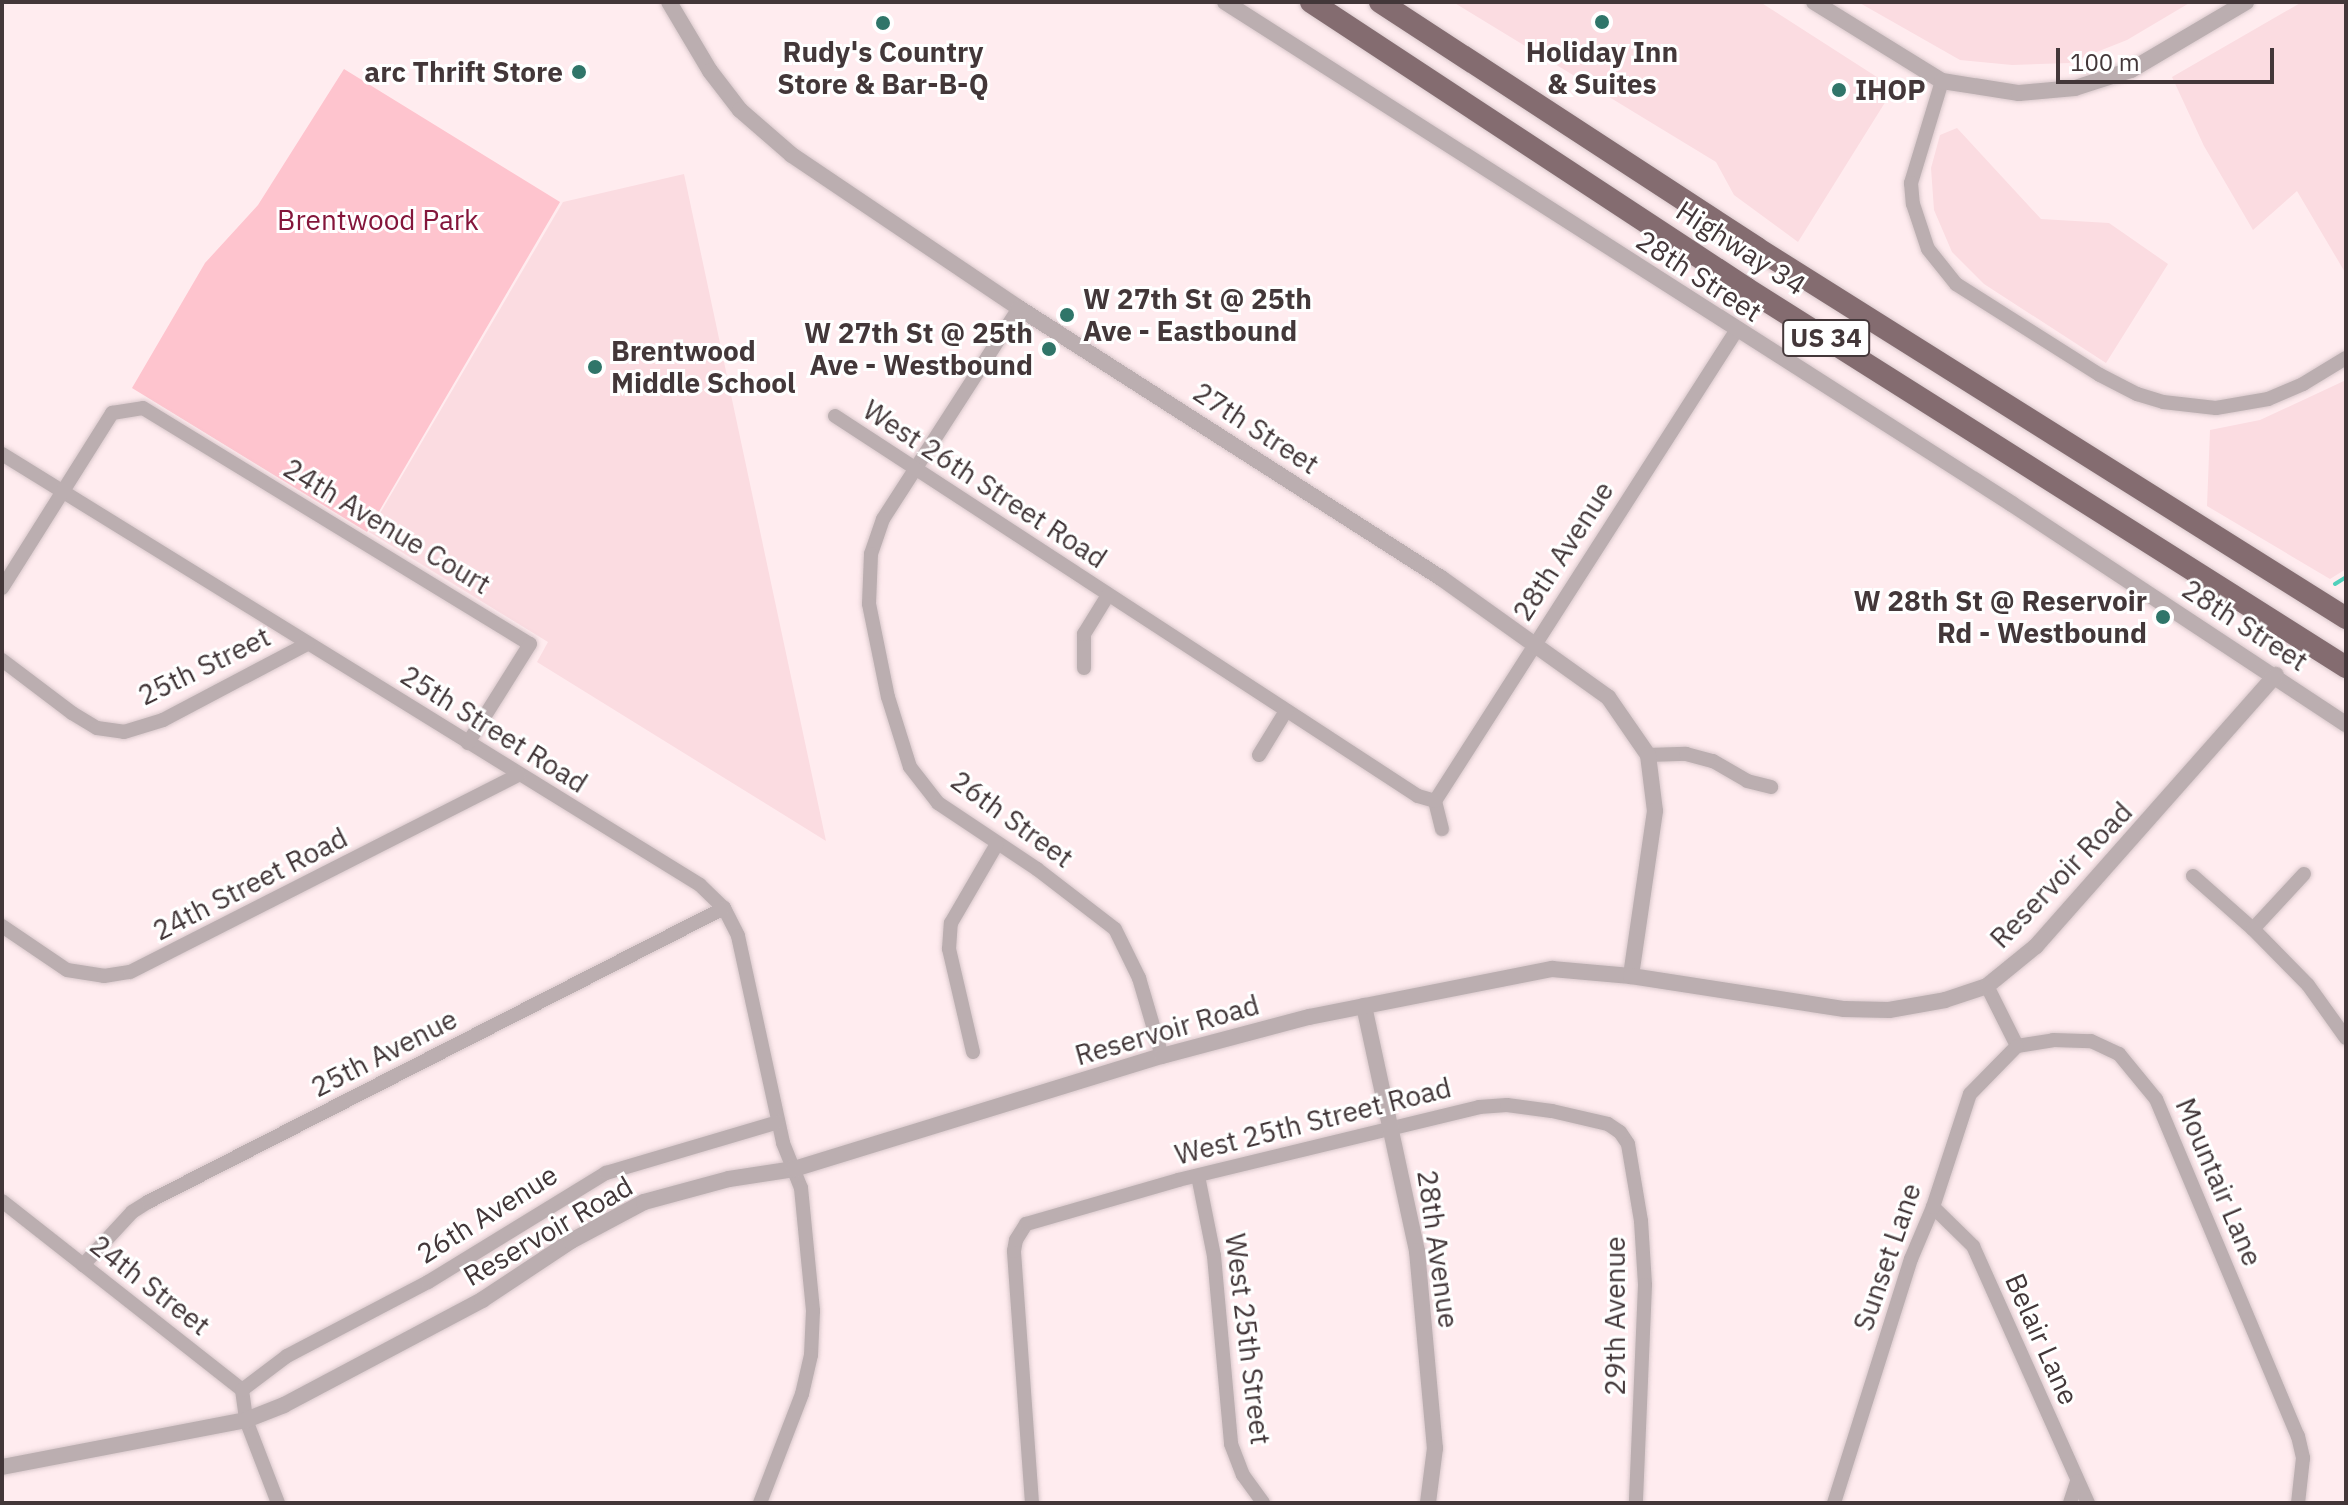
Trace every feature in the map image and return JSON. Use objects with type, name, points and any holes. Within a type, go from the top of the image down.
[{"type":"highway","name":"Highway 34","points":[[1311,2],[1746,288],[2346,667]]},
{"type":"highway","name":"Highway 34","points":[[1380,2],[1757,248],[2346,618]]},
{"type":"street","name":"27th Street","points":[[669,2],[710,71],[740,110],[764,133],[1019,308],[1535,642],[1608,697],[1648,755],[1654,828],[1631,976]]},
{"type":"street","name":"28th Street","points":[[1225,2],[2276,675],[2346,724]]},
{"type":"street","points":[[1814,2],[1942,81],[2019,93],[2075,88],[2131,70],[2246,2]]},
{"type":"street","points":[[1942,81],[1911,183],[1913,204],[1928,249],[1956,284],[2100,375],[2137,394],[2163,402],[2216,408],[2268,399],[2303,384],[2346,358]]},
{"type":"street","points":[[914,469],[1019,308]]},
{"type":"street","name":"28th Avenue","points":[[1435,801],[1736,331]]},
{"type":"street","name":"24th Avenue Court","points":[[63,491],[112,413],[143,408],[530,644],[468,743]]},
{"type":"street","name":"West 26th Street Road","points":[[835,416],[1418,796],[1435,801]]},
{"type":"street","name":"25th Street Road","points":[[2,454],[700,885],[724,908],[738,936],[778,1122],[801,1188],[813,1311],[811,1355],[802,1394],[760,1503]]},
{"type":"street","name":"26th Street","points":[[914,469],[883,519],[871,554],[867,580],[888,697],[910,767],[938,803],[1103,916],[1115,929],[1139,978],[1162,1056]]},
{"type":"street","points":[[2,588],[63,491]]},
{"type":"street","name":"West 26th Street Road","points":[[1084,668],[1084,634],[1108,595]]},
{"type":"street","name":"25th Street","points":[[2,660],[97,728],[124,732],[163,720],[307,644]]},
{"type":"street","name":"Reservoir Road","points":[[2,1467],[246,1420],[351,1372],[482,1300],[621,1212],[670,1193],[794,1169],[1162,1056],[1364,1006],[1552,969],[1631,976],[1844,1009],[1920,1007],[1987,986],[2047,934],[2276,675]]},
{"type":"street","points":[[1259,755],[1286,711]]},
{"type":"street","points":[[1648,755],[1686,754],[1713,761],[1747,781],[1771,787]]},
{"type":"street","name":"24th Street Road","points":[[2,926],[67,970],[104,976],[130,972],[519,775]]},
{"type":"street","points":[[1435,801],[1442,829]]},
{"type":"street","points":[[973,1052],[949,949],[951,923],[997,844]]},
{"type":"street","points":[[2253,929],[2304,874]]},
{"type":"street","points":[[2193,876],[2253,929],[2308,985],[2346,1038]]},
{"type":"street","name":"25th Avenue","points":[[83,1265],[132,1212],[148,1202],[724,908]]},
{"type":"street","points":[[1987,986],[2017,1046]]},
{"type":"street","name":"28th Avenue","points":[[1364,1006],[1411,1213],[1419,1267],[1435,1448],[1428,1503]]},
{"type":"street","name":"Mountair Lane","points":[[2017,1046],[2053,1040],[2091,1041],[2119,1054],[2136,1070],[2156,1099],[2298,1436],[2303,1458],[2298,1503]]},
{"type":"street","name":"Sunset Lane","points":[[1834,1503],[1911,1259],[1933,1207],[1970,1094],[2017,1046]]},
{"type":"street","name":"West 25th Street Road","points":[[1032,1503],[1014,1251],[1021,1228],[1033,1221],[1198,1176],[1479,1107],[1507,1105],[1590,1119],[1620,1132]]},
{"type":"street","name":"26th Avenue","points":[[242,1390],[287,1356],[428,1282],[606,1173],[778,1122]]},
{"type":"street","name":"29th Avenue","points":[[1620,1132],[1628,1144],[1633,1170],[1645,1285],[1636,1503]]},
{"type":"street","name":"West 25th Street","points":[[1198,1176],[1214,1256],[1231,1444],[1243,1475],[1263,1503]]},
{"type":"street","name":"24th Street","points":[[2,1201],[242,1390]]},
{"type":"street","name":"Belair Lane","points":[[1933,1207],[1973,1246],[2088,1503]]},
{"type":"street","points":[[242,1390],[246,1420],[278,1503]]},
{"type":"street","points":[[2070,1503],[2077,1481]]},
{"type":"shaded area","points":[[1453,2],[1760,2],[1894,88],[1798,242],[1734,195],[1716,162]]},
{"type":"shaded area","points":[[1858,2],[2191,2],[2127,40],[2069,63],[2012,65],[1960,60]]},
{"type":"shaded area","points":[[2302,2],[2346,2],[2346,274],[2297,191],[2253,230],[2204,146],[2172,77]]},
{"type":"shaded area","points":[[1957,128],[2041,219],[2109,223],[2168,264],[2106,363],[1984,284],[1952,252],[1934,210],[1931,168],[1940,135]]},
{"type":"shaded area","name":"Brentwood Middle School","points":[[684,174],[826,841],[537,662],[548,642],[369,532],[563,202]]},
{"type":"shaded area","points":[[2346,380],[2346,569],[2330,579],[2207,506],[2210,430],[2260,420]]},
{"type":"green space","name":"Brentwood Park","points":[[344,69],[560,202],[367,532],[132,388],[205,263],[258,205]]},
{"type":"waterway","points":[[2335,584],[2346,577]]},
{"type":"place","name":"Holiday Inn & Suites","points":[[1602,22]]},
{"type":"place","name":"Rudy's Country Store & Bar-B-Q","points":[[883,23]]},
{"type":"place","name":"arc Thrift Store","points":[[579,72]]},
{"type":"place","name":"IHOP","points":[[1839,90]]},
{"type":"place","name":"W 27th St @ 25th Ave - Eastbound","points":[[1067,315]]},
{"type":"place","name":"W 27th St @ 25th Ave - Westbound","points":[[1049,349]]},
{"type":"place","name":"Brentwood Middle School","points":[[595,367]]},
{"type":"place","name":"W 28th St @ Reservoir Rd - Westbound","points":[[2163,617]]}]
